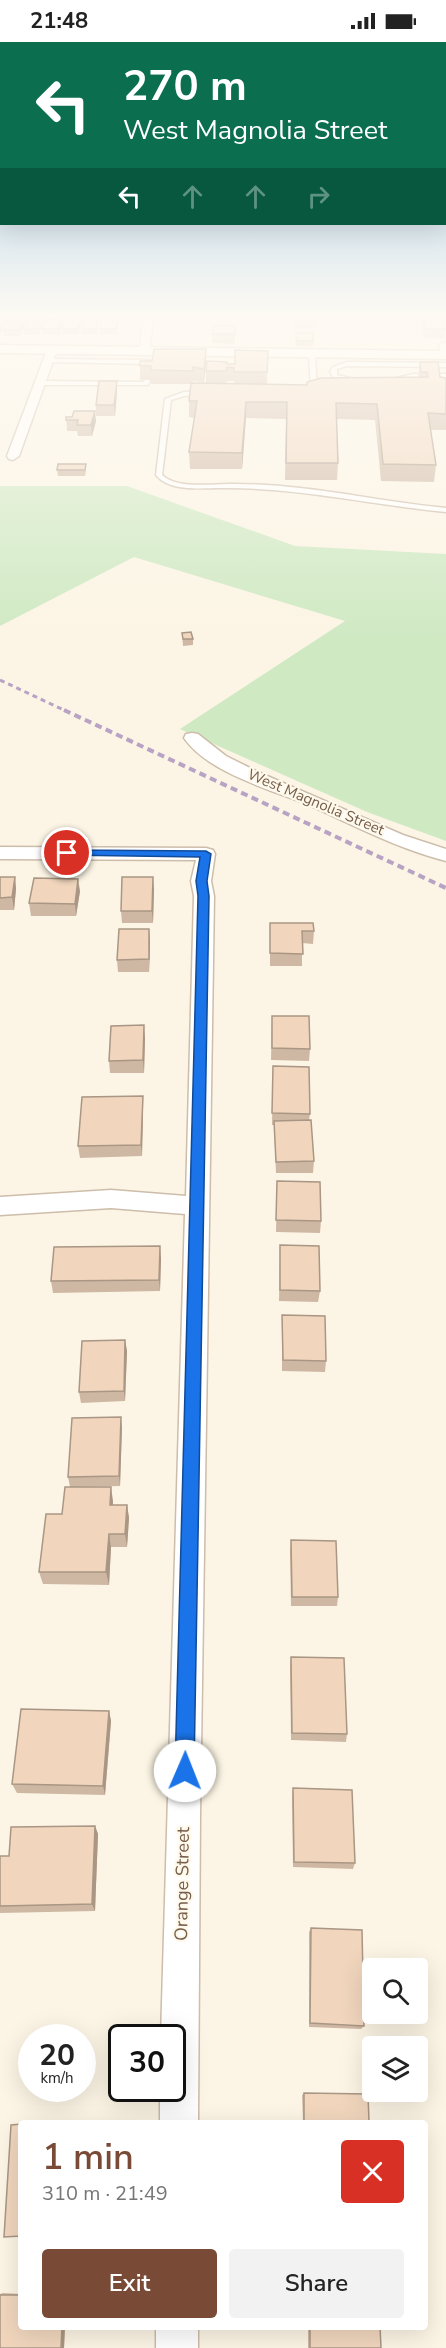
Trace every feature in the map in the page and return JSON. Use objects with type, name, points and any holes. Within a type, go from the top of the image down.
[{"type":"street","points":[[13,456],[25,424]]},
{"type":"street","name":"West Magnolia Street","points":[[192,738],[213,755],[263,781],[446,855]]},
{"type":"street","name":"Orange Street","points":[[0,853],[206,854],[201,881],[204,896],[180,1955],[179,2120]]},
{"type":"street","points":[[0,1206],[111,1199],[198,1206]]},
{"type":"street","points":[[177,2330],[177,2348]]},
{"type":"lane","points":[[165,424],[159,475],[166,482],[192,485],[263,486],[446,510]]},
{"type":"green space","points":[[0,486],[127,486],[295,546],[446,554],[446,841],[367,812],[180,729],[345,621],[134,557],[0,626]]},
{"type":"building","points":[[193,424],[244,424],[242,453],[189,452]]},
{"type":"building","points":[[287,424],[337,424],[338,463],[286,463]]},
{"type":"building","points":[[379,424],[430,424],[436,465],[383,464]]},
{"type":"building","points":[[58,464],[86,464],[85,470],[57,470]]},
{"type":"building","points":[[191,632],[193,639],[183,639],[182,633]]},
{"type":"building","points":[[0,877],[15,877],[12,897],[0,898]]},
{"type":"building","points":[[122,877],[153,877],[152,911],[121,911]]},
{"type":"building","points":[[34,878],[78,879],[75,904],[29,903]]},
{"type":"building","points":[[270,923],[313,923],[314,931],[302,931],[303,954],[270,953]]},
{"type":"building","points":[[119,929],[149,929],[149,959],[117,960]]},
{"type":"building","points":[[272,1016],[309,1016],[310,1049],[272,1048]]},
{"type":"building","points":[[144,1025],[143,1060],[109,1061],[111,1026]]},
{"type":"building","points":[[273,1066],[309,1067],[310,1114],[272,1113]]},
{"type":"building","points":[[143,1096],[141,1145],[78,1146],[82,1097]]},
{"type":"building","points":[[311,1120],[314,1161],[276,1162],[274,1121]]},
{"type":"building","points":[[277,1181],[320,1182],[321,1221],[276,1220]]},
{"type":"building","points":[[280,1245],[319,1246],[320,1291],[280,1290]]},
{"type":"building","points":[[160,1246],[159,1280],[51,1281],[54,1247]]},
{"type":"building","points":[[282,1315],[325,1316],[326,1361],[283,1360]]},
{"type":"building","points":[[125,1340],[124,1391],[79,1392],[82,1341]]},
{"type":"building","points":[[121,1417],[119,1476],[68,1477],[72,1418]]},
{"type":"building","points":[[65,1487],[111,1487],[110,1505],[127,1505],[125,1534],[109,1534],[106,1572],[39,1572],[46,1514],[62,1514]]},
{"type":"building","points":[[291,1540],[336,1541],[338,1597],[292,1597]]},
{"type":"building","points":[[291,1657],[344,1658],[347,1734],[292,1733]]},
{"type":"building","points":[[21,1709],[109,1711],[103,1786],[12,1784]]},
{"type":"building","points":[[293,1788],[352,1790],[355,1863],[294,1862]]},
{"type":"building","points":[[95,1826],[92,1904],[0,1906],[0,1856],[9,1856],[11,1827]]},
{"type":"building","points":[[311,1928],[362,1930],[362,2024],[364,2026],[310,2023]]},
{"type":"building","points":[[304,2093],[362,2094],[362,2102],[368,2102],[369,2120],[304,2120]]},
{"type":"building","points":[[18,2124],[18,2236],[4,2237],[11,2125]]},
{"type":"building","points":[[0,2295],[18,2295],[18,2330],[62,2330],[61,2348],[0,2348]]},
{"type":"building","points":[[310,2330],[380,2330],[381,2348],[310,2348]]},
{"type":"railway","points":[[0,680],[68,712]]},
{"type":"railway","points":[[64,710],[446,888]]},
{"type":"route","points":[[67,853],[206,854],[201,881],[204,896],[199,1182],[185,1771]]}]
